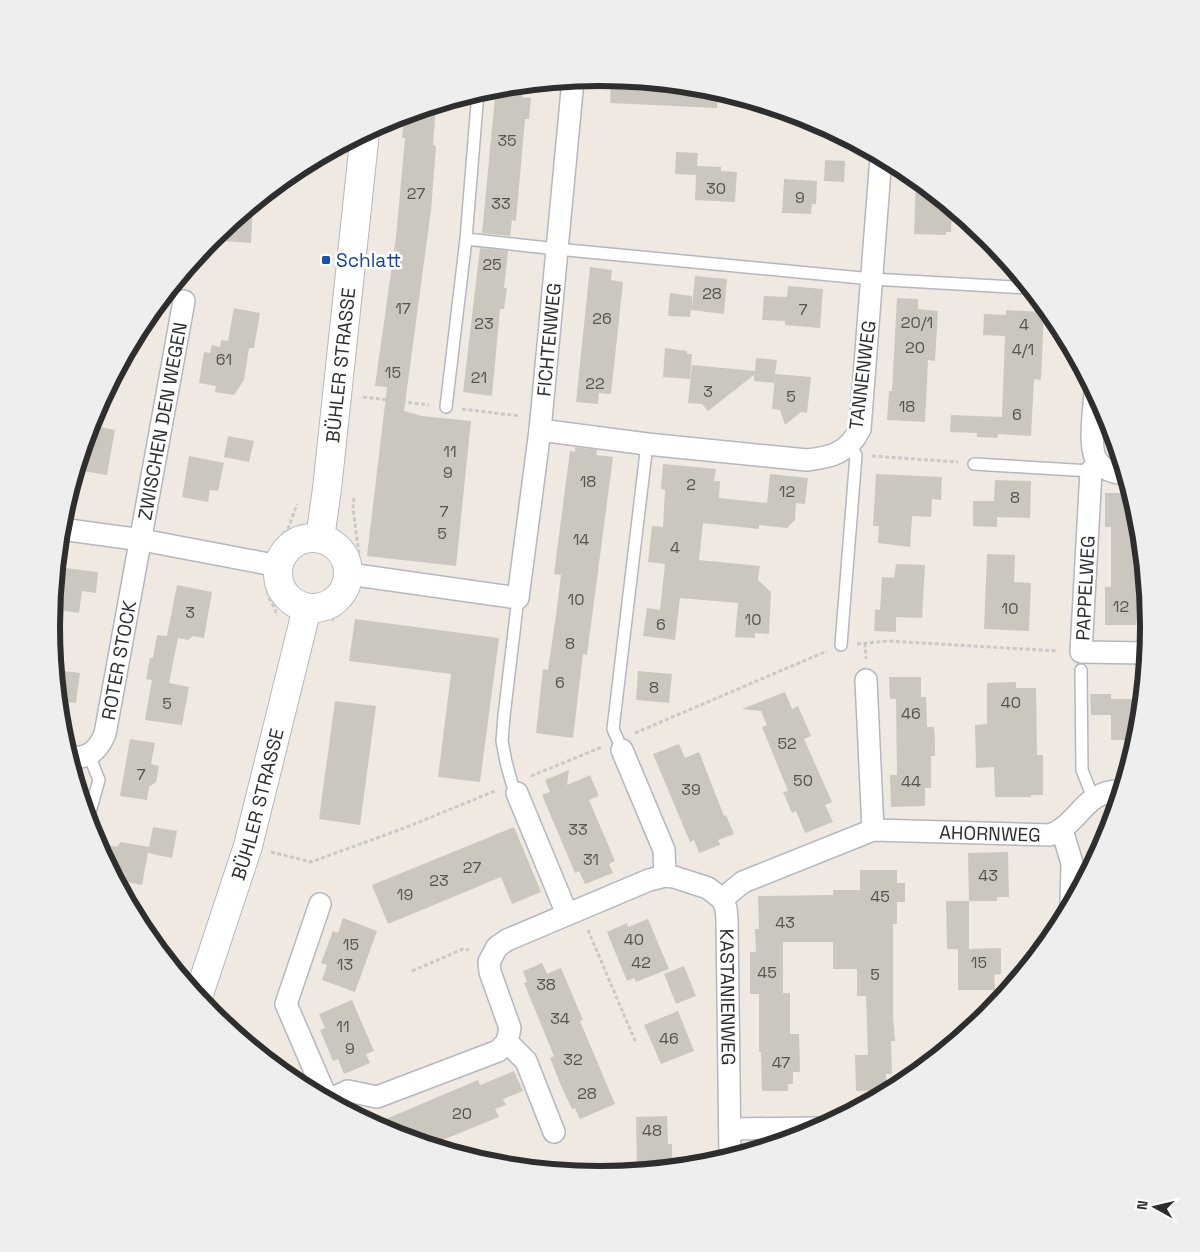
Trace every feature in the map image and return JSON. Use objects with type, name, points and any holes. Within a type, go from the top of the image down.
[{"type":"street","name":"FICHTENWEG","points":[[518,598],[540,430],[571,87]]},
{"type":"street","name":"BÜHLER STRASSE","points":[[320,538],[365,140]]},
{"type":"street","name":"TANNENWEG","points":[[540,430],[647,444],[806,460],[825,458],[853,450],[860,429],[880,165]]},
{"type":"street","name":"ZWISCHEN DEN WEGEN","points":[[142,540],[184,302]]},
{"type":"street","name":"PAPPELWEG","points":[[1094,408],[1093,449],[1095,467],[1081,661],[1139,654]]},
{"type":"street","points":[[1095,467],[1118,473]]},
{"type":"street","name":"ZWISCHEN DEN WEGEN","points":[[69,530],[142,540],[278,566]]},
{"type":"street","points":[[320,538],[332,543],[341,551],[347,562],[349,574],[345,589],[336,601],[322,608],[307,608],[294,603],[284,593],[278,580],[278,566],[282,556],[298,541],[320,538]]},
{"type":"street","name":"ROTER STOCK","points":[[79,757],[99,747],[105,734],[142,540]]},
{"type":"street","points":[[349,574],[518,598]]},
{"type":"street","name":"BÜHLER STRASSE","points":[[201,989],[248,846],[307,608]]},
{"type":"street","points":[[866,680],[874,830]]},
{"type":"street","points":[[620,745],[664,850],[665,876]]},
{"type":"street","points":[[515,788],[573,911]]},
{"type":"street","points":[[1093,798],[1108,791],[1114,791]]},
{"type":"street","name":"AHORNWEG","points":[[722,899],[743,882],[874,830],[1050,835],[1062,830],[1093,798]]},
{"type":"street","points":[[1062,830],[1072,863],[1072,888]]},
{"type":"street","points":[[335,1097],[348,1091],[377,1097],[498,1052],[507,1042],[510,1028],[490,972],[489,962],[497,947],[506,940],[649,880],[665,876],[708,888],[722,899]]},
{"type":"street","name":"KASTANIENWEG","points":[[722,899],[728,920],[730,1150]]},
{"type":"street","points":[[320,904],[286,1004],[324,1090]]},
{"type":"street","points":[[507,1042],[526,1061],[554,1132]]},
{"type":"street","points":[[730,1129],[798,1128]]},
{"type":"lane","points":[[446,407],[466,239],[477,100]]},
{"type":"lane","points":[[466,239],[872,279],[1020,287]]},
{"type":"lane","points":[[620,745],[613,729],[647,444]]},
{"type":"lane","points":[[841,645],[853,450]]},
{"type":"lane","points":[[974,464],[1095,467]]},
{"type":"lane","name":"FICHTENWEG","points":[[515,788],[506,762],[502,741],[518,598]]},
{"type":"lane","points":[[1081,661],[1082,770],[1093,798]]},
{"type":"lane","points":[[79,757],[99,780],[91,807]]},
{"type":"path","points":[[853,450],[974,464]]},
{"type":"path","points":[[270,852],[310,862],[515,788],[620,745],[841,645],[888,641],[1081,661]]},
{"type":"path","points":[[573,911],[636,1043]]},
{"type":"path","points":[[412,971],[463,950],[492,954]]},
{"type":"building","points":[[611,86],[670,91],[718,99],[717,108],[610,103]]},
{"type":"building","points":[[523,92],[522,97],[531,98],[529,119],[525,119],[516,221],[512,220],[510,236],[482,233],[495,96]]},
{"type":"building","points":[[435,112],[433,145],[436,146],[431,210],[404,411],[422,416],[471,421],[456,566],[367,556],[387,387],[375,386],[396,237],[405,138],[402,138],[403,123]]},
{"type":"building","points":[[676,152],[698,153],[697,166],[721,167],[721,171],[737,172],[735,202],[695,200],[696,175],[675,174]]},
{"type":"building","points":[[825,160],[845,161],[844,182],[824,181]]},
{"type":"building","points":[[784,179],[817,181],[816,204],[812,204],[811,214],[782,213]]},
{"type":"building","points":[[916,188],[952,216],[951,232],[946,232],[946,235],[914,234]]},
{"type":"building","points":[[253,213],[251,243],[221,241]]},
{"type":"building","points":[[480,248],[508,251],[504,288],[507,288],[504,309],[500,309],[492,396],[463,392]]},
{"type":"building","points":[[590,267],[612,270],[611,280],[623,282],[611,394],[599,393],[598,404],[576,402]]},
{"type":"building","points":[[695,276],[727,279],[724,314],[691,310],[690,317],[668,316],[670,293],[692,296],[692,306]]},
{"type":"building","points":[[788,286],[823,289],[820,328],[785,325],[785,321],[762,320],[764,296],[787,297]]},
{"type":"building","points":[[897,298],[918,299],[918,309],[938,311],[935,361],[928,360],[925,422],[887,420],[889,391],[892,391]]},
{"type":"building","points":[[234,308],[260,313],[254,348],[249,348],[244,380],[234,395],[215,392],[216,386],[199,383],[204,352],[210,353],[212,345],[220,347],[221,340],[228,341]]},
{"type":"building","points":[[1006,310],[1039,312],[1044,319],[1041,380],[1034,379],[1031,436],[998,434],[997,438],[977,437],[977,433],[950,432],[951,415],[1002,417],[1005,336],[983,335],[984,314],[1006,315]]},
{"type":"building","points":[[665,348],[687,351],[687,354],[692,354],[690,379],[663,377]]},
{"type":"building","points":[[756,358],[777,360],[775,374],[811,377],[807,413],[801,412],[785,425],[780,410],[772,409],[775,375],[774,383],[754,381],[754,375],[708,411],[702,404],[688,403],[692,365],[755,371]]},
{"type":"building","points":[[98,427],[115,430],[107,475],[83,471]]},
{"type":"building","points":[[228,436],[254,441],[249,462],[224,457]]},
{"type":"building","points":[[575,447],[597,450],[596,455],[613,457],[587,655],[583,654],[573,738],[536,733],[543,669],[548,670],[561,575],[554,574],[570,451],[575,452]]},
{"type":"building","points":[[189,456],[224,463],[218,491],[210,490],[208,502],[182,497]]},
{"type":"building","points":[[663,464],[716,469],[714,481],[720,481],[719,498],[767,503],[770,474],[808,478],[805,504],[796,503],[795,520],[787,528],[759,525],[759,529],[703,523],[699,560],[760,566],[758,580],[771,592],[769,634],[755,633],[755,638],[735,637],[738,603],[680,598],[675,640],[643,636],[647,608],[660,610],[665,564],[648,562],[652,526],[663,527],[665,490],[661,489]]},
{"type":"building","points":[[876,474],[942,477],[941,500],[932,499],[931,517],[912,516],[910,547],[878,543],[879,526],[873,526]]},
{"type":"building","points":[[995,480],[1031,481],[1030,518],[997,517],[997,527],[973,526],[973,501],[994,501]]},
{"type":"building","points":[[1105,493],[1124,493],[1130,521],[1137,570],[1136,625],[1105,625],[1105,587],[1111,587],[1111,527],[1105,527]]},
{"type":"building","points":[[987,554],[1015,555],[1014,582],[1031,583],[1029,631],[984,629]]},
{"type":"building","points":[[896,564],[925,565],[922,618],[896,617],[896,632],[874,631],[875,609],[880,610],[882,577],[894,578]]},
{"type":"building","points":[[64,568],[98,572],[96,593],[82,591],[79,613],[60,610]]},
{"type":"building","points":[[177,585],[212,592],[204,638],[193,636],[188,640],[178,638],[169,683],[189,687],[182,725],[145,720],[152,680],[146,679],[150,658],[153,658],[157,635],[167,636]]},
{"type":"building","points":[[355,619],[499,638],[480,782],[438,777],[451,674],[349,661]]},
{"type":"building","points":[[62,671],[80,673],[76,703],[66,702]]},
{"type":"building","points":[[638,671],[672,674],[669,703],[636,700]]},
{"type":"building","points":[[889,677],[921,677],[921,697],[926,697],[927,727],[934,727],[935,738],[935,756],[931,756],[931,788],[925,788],[925,806],[891,807],[890,775],[897,775],[896,699],[890,699]]},
{"type":"building","points":[[1016,682],[1016,688],[1036,688],[1037,755],[1043,755],[1043,795],[995,797],[994,767],[976,768],[975,725],[987,724],[987,683]]},
{"type":"building","points":[[785,692],[792,709],[798,706],[811,736],[804,739],[832,802],[825,805],[833,822],[805,833],[796,811],[792,813],[783,792],[788,791],[762,727],[767,725],[761,711],[742,709]]},
{"type":"building","points":[[1090,694],[1111,694],[1111,715],[1091,715]]},
{"type":"building","points":[[1111,699],[1135,699],[1128,740],[1111,740]]},
{"type":"building","points":[[335,701],[376,706],[360,825],[319,819]]},
{"type":"building","points":[[130,739],[155,743],[151,764],[159,766],[156,782],[149,787],[147,800],[120,796]]},
{"type":"building","points":[[679,744],[685,758],[699,752],[724,816],[726,815],[734,834],[718,840],[720,845],[699,853],[694,840],[690,842],[653,754]]},
{"type":"building","points":[[569,770],[567,785],[590,775],[599,796],[589,800],[615,861],[609,864],[613,873],[585,884],[579,871],[575,873],[542,795],[550,792],[545,780]]},
{"type":"building","points":[[153,827],[177,831],[172,858],[148,853]]},
{"type":"building","points":[[514,827],[541,892],[512,904],[501,877],[388,924],[372,885]]},
{"type":"building","points":[[121,842],[149,847],[142,885],[125,882],[107,845],[117,847]]},
{"type":"building","points":[[1008,852],[1009,897],[997,897],[997,901],[969,901],[968,853]]},
{"type":"building","points":[[860,870],[897,870],[897,883],[905,883],[905,902],[897,902],[897,924],[893,924],[893,1018],[895,1041],[891,1041],[892,1074],[886,1074],[887,1083],[876,1090],[856,1091],[855,1055],[868,1055],[866,996],[857,996],[857,969],[833,969],[833,942],[783,942],[783,993],[790,993],[790,1034],[799,1034],[800,1072],[793,1072],[793,1084],[788,1084],[788,1091],[762,1091],[761,1052],[759,1052],[759,994],[750,994],[750,952],[756,952],[755,929],[759,929],[758,896],[833,895],[833,890],[860,890]]},
{"type":"building","points":[[946,901],[969,901],[969,949],[1001,948],[1001,974],[994,975],[995,990],[958,990],[958,949],[947,949]]},
{"type":"building","points":[[343,918],[377,931],[355,992],[322,980],[327,965],[321,963],[333,931],[338,933]]},
{"type":"building","points":[[648,919],[669,969],[636,982],[634,978],[627,981],[607,932],[627,923],[628,927]]},
{"type":"building","points":[[542,963],[547,974],[561,968],[583,1020],[580,1021],[615,1104],[580,1119],[575,1108],[572,1109],[562,1088],[550,1058],[554,1056],[524,983],[527,982],[523,971]]},
{"type":"building","points":[[684,966],[696,996],[676,1004],[664,974]]},
{"type":"building","points":[[352,1000],[374,1051],[366,1054],[370,1063],[344,1074],[338,1059],[333,1061],[320,1030],[325,1028],[319,1014]]},
{"type":"building","points":[[678,1011],[694,1051],[661,1064],[644,1025]]},
{"type":"building","points":[[514,1071],[523,1091],[503,1099],[506,1105],[495,1109],[499,1117],[439,1141],[383,1120],[478,1080],[480,1085]]},
{"type":"building","points":[[667,1116],[668,1144],[672,1144],[672,1161],[637,1165],[636,1117]]},
{"type":"place","name":"Schlatt","points":[[326,260]]}]
